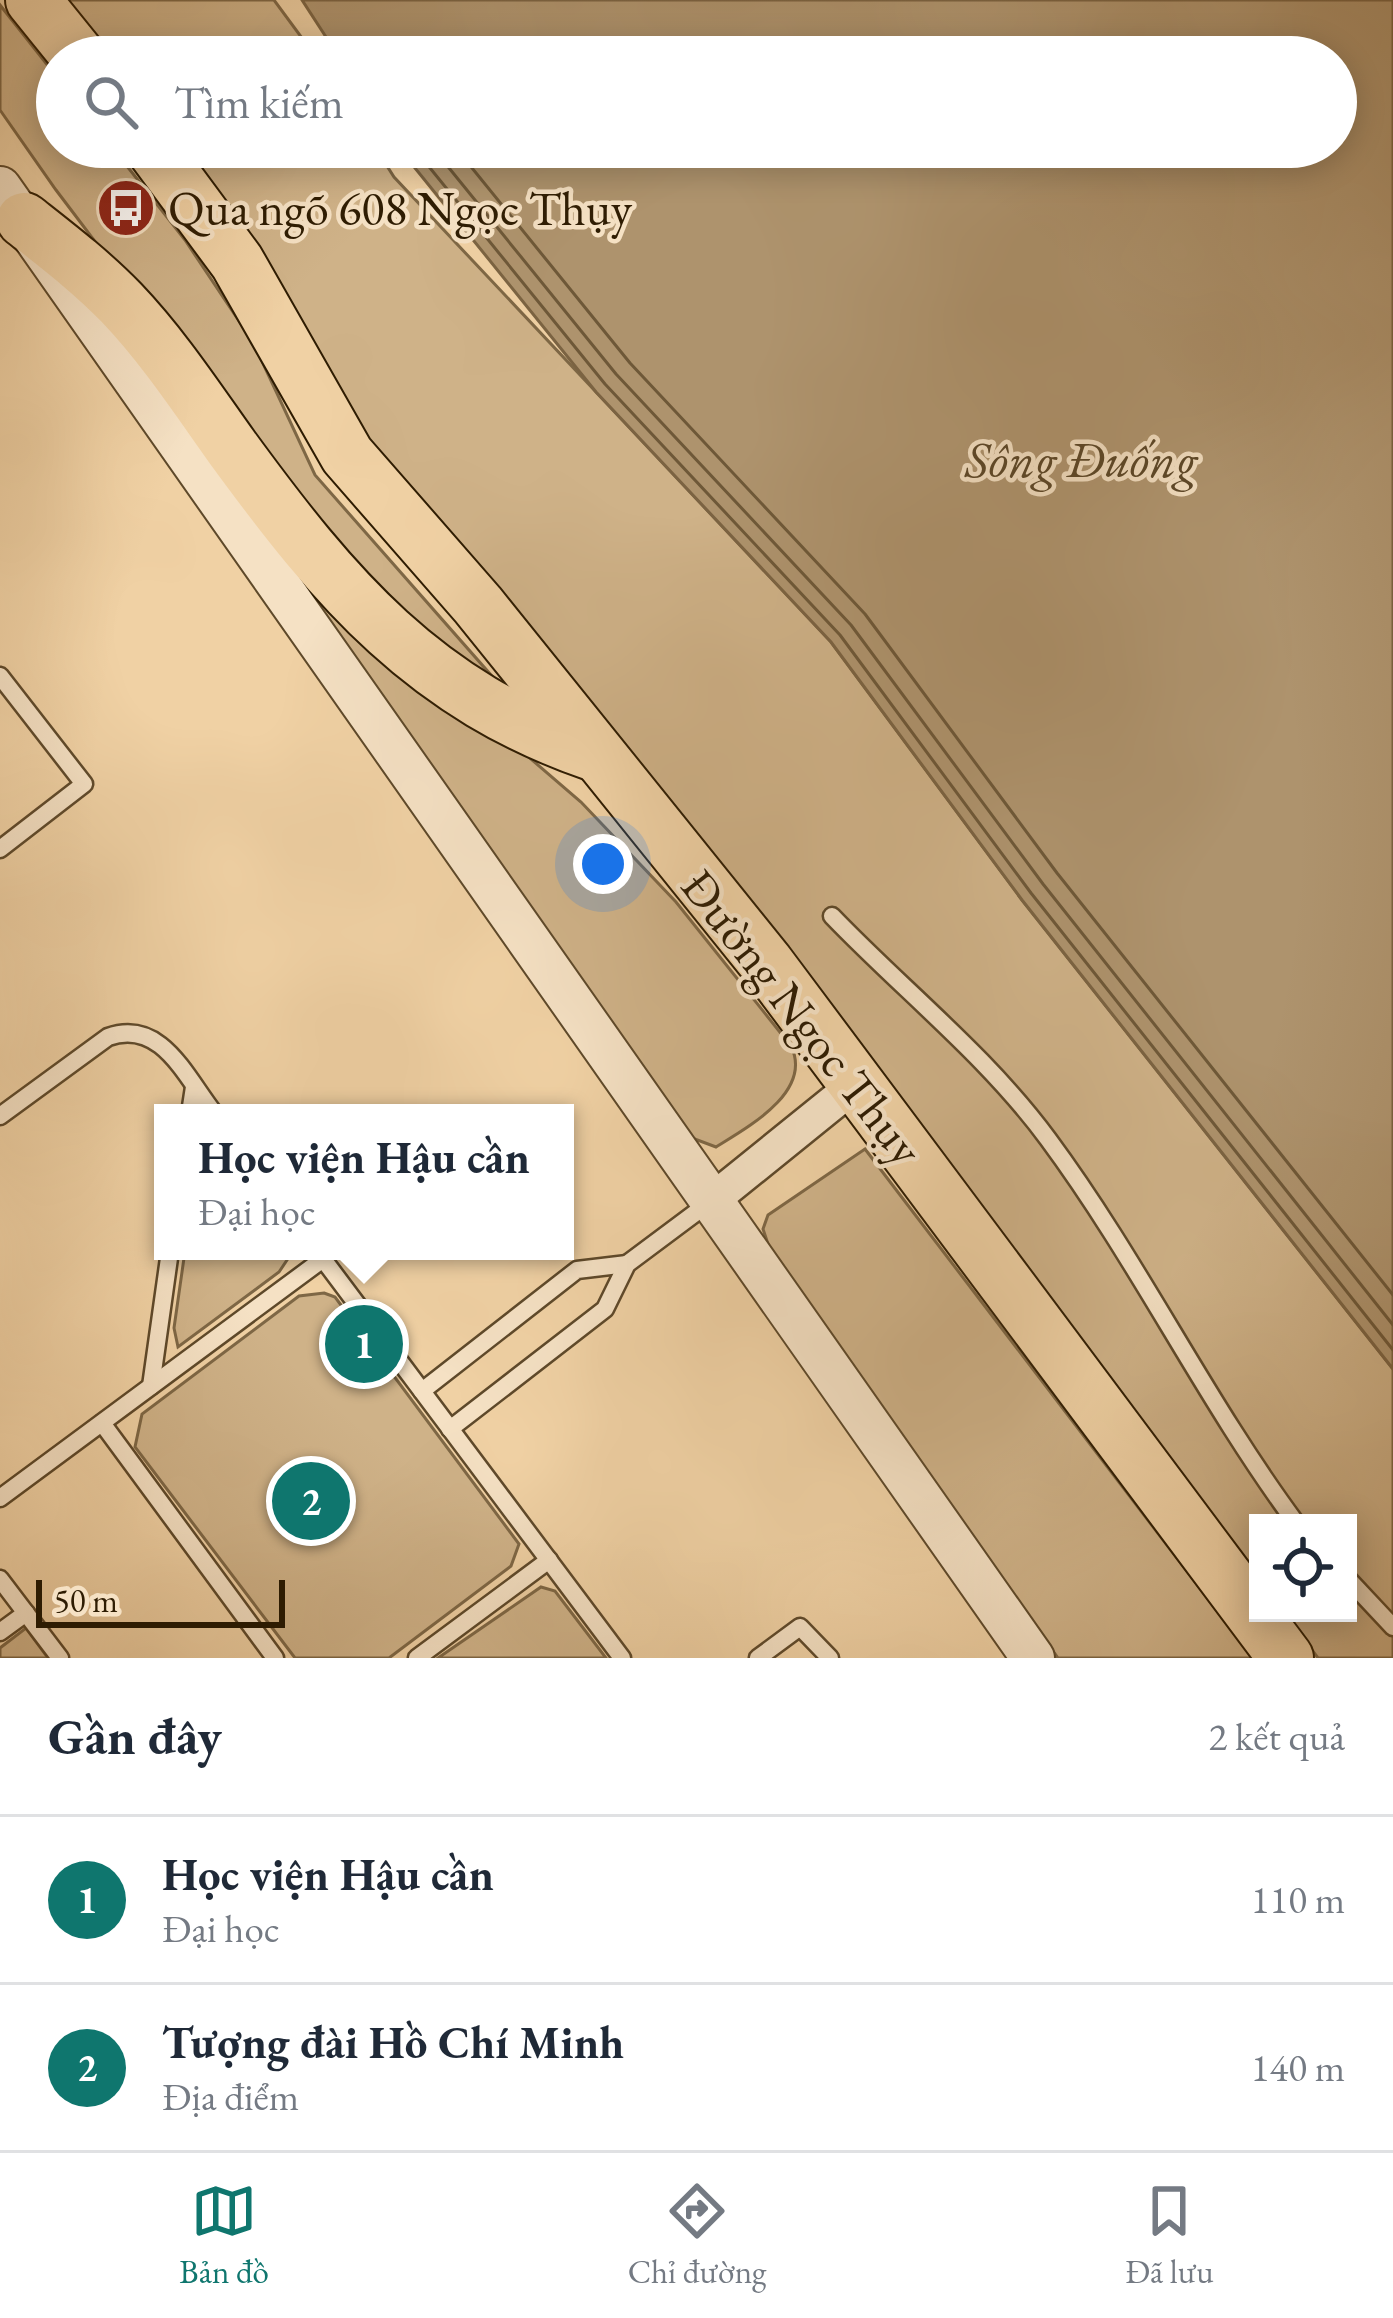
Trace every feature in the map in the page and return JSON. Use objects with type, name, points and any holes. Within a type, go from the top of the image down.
[{"type":"main road","points":[[33,0],[62,36]]},
{"type":"main road","name":"Đường Ngọc Thụy","points":[[168,168],[237,262],[347,455],[478,605],[856,1084],[1286,1658]]},
{"type":"main road","points":[[6,196],[122,304],[281,515],[352,599],[395,639],[511,723],[595,754]]},
{"type":"street","points":[[6,196],[1033,1658]]},
{"type":"street","points":[[710,1202],[856,1084]]},
{"type":"lane","points":[[0,676],[85,784],[0,849]]},
{"type":"lane","points":[[832,916],[1046,1135],[1100,1214],[1244,1453],[1290,1514]]},
{"type":"lane","points":[[0,1116],[108,1036],[125,1030],[158,1039],[207,1104]]},
{"type":"lane","points":[[191,1104],[194,1087]]},
{"type":"lane","points":[[450,1429],[605,1309],[626,1264],[710,1202]]},
{"type":"lane","points":[[151,1386],[169,1260]]},
{"type":"lane","points":[[0,1498],[314,1260]]},
{"type":"lane","points":[[324,1260],[622,1658]]},
{"type":"lane","points":[[422,1391],[577,1270],[626,1264]]},
{"type":"lane","points":[[102,1423],[275,1658]]},
{"type":"lane","points":[[417,1658],[549,1560]]},
{"type":"lane","points":[[0,1579],[60,1658]]},
{"type":"lane","points":[[1357,1589],[1393,1627]]},
{"type":"lane","points":[[0,1632],[26,1613]]},
{"type":"lane","points":[[758,1658],[800,1627],[830,1658]]},
{"type":"shaded area","points":[[50,0],[274,0],[301,36],[77,36]]},
{"type":"shaded area","points":[[0,5],[36,50],[36,161],[0,110]]},
{"type":"shaded area","points":[[41,168],[128,168],[185,240],[253,342],[315,475],[520,708],[359,590]]},
{"type":"shaded area","points":[[177,168],[388,168],[831,642],[1022,900],[1393,1369],[1393,1658],[1318,1658],[1291,1622],[1357,1622],[1357,1514],[1249,1514],[1249,1568],[388,485]]},
{"type":"shaded area","points":[[146,360],[496,729],[581,802],[676,902],[791,1046],[793,1078],[760,1118],[716,1147],[692,1138]]},
{"type":"shaded area","points":[[865,1149],[1253,1658],[1058,1658],[769,1247],[763,1229],[768,1215]]},
{"type":"shaded area","points":[[184,1260],[287,1260],[279,1272],[178,1347],[174,1328]]},
{"type":"shaded area","points":[[324,1293],[335,1297],[519,1544],[511,1566],[389,1658],[295,1658],[135,1447],[142,1414],[299,1296]]},
{"type":"shaded area","points":[[541,1587],[555,1591],[606,1658],[438,1658]]},
{"type":"shaded area","points":[[26,1628],[48,1658],[0,1658],[0,1648]]},
{"type":"water","name":"Sông Đuống","points":[[302,0],[1393,0],[1393,1369],[1022,900],[831,642],[596,392],[415,168],[1357,168],[1357,36],[325,36]]},
{"type":"place","name":"Qua ngõ 608 Ngọc Thụy","points":[[126,208]]},
{"type":"place","name":"Học viện Hậu cần","points":[[364,1344]]},
{"type":"place","name":"Tượng đài Hồ Chí Minh","points":[[311,1501]]}]
